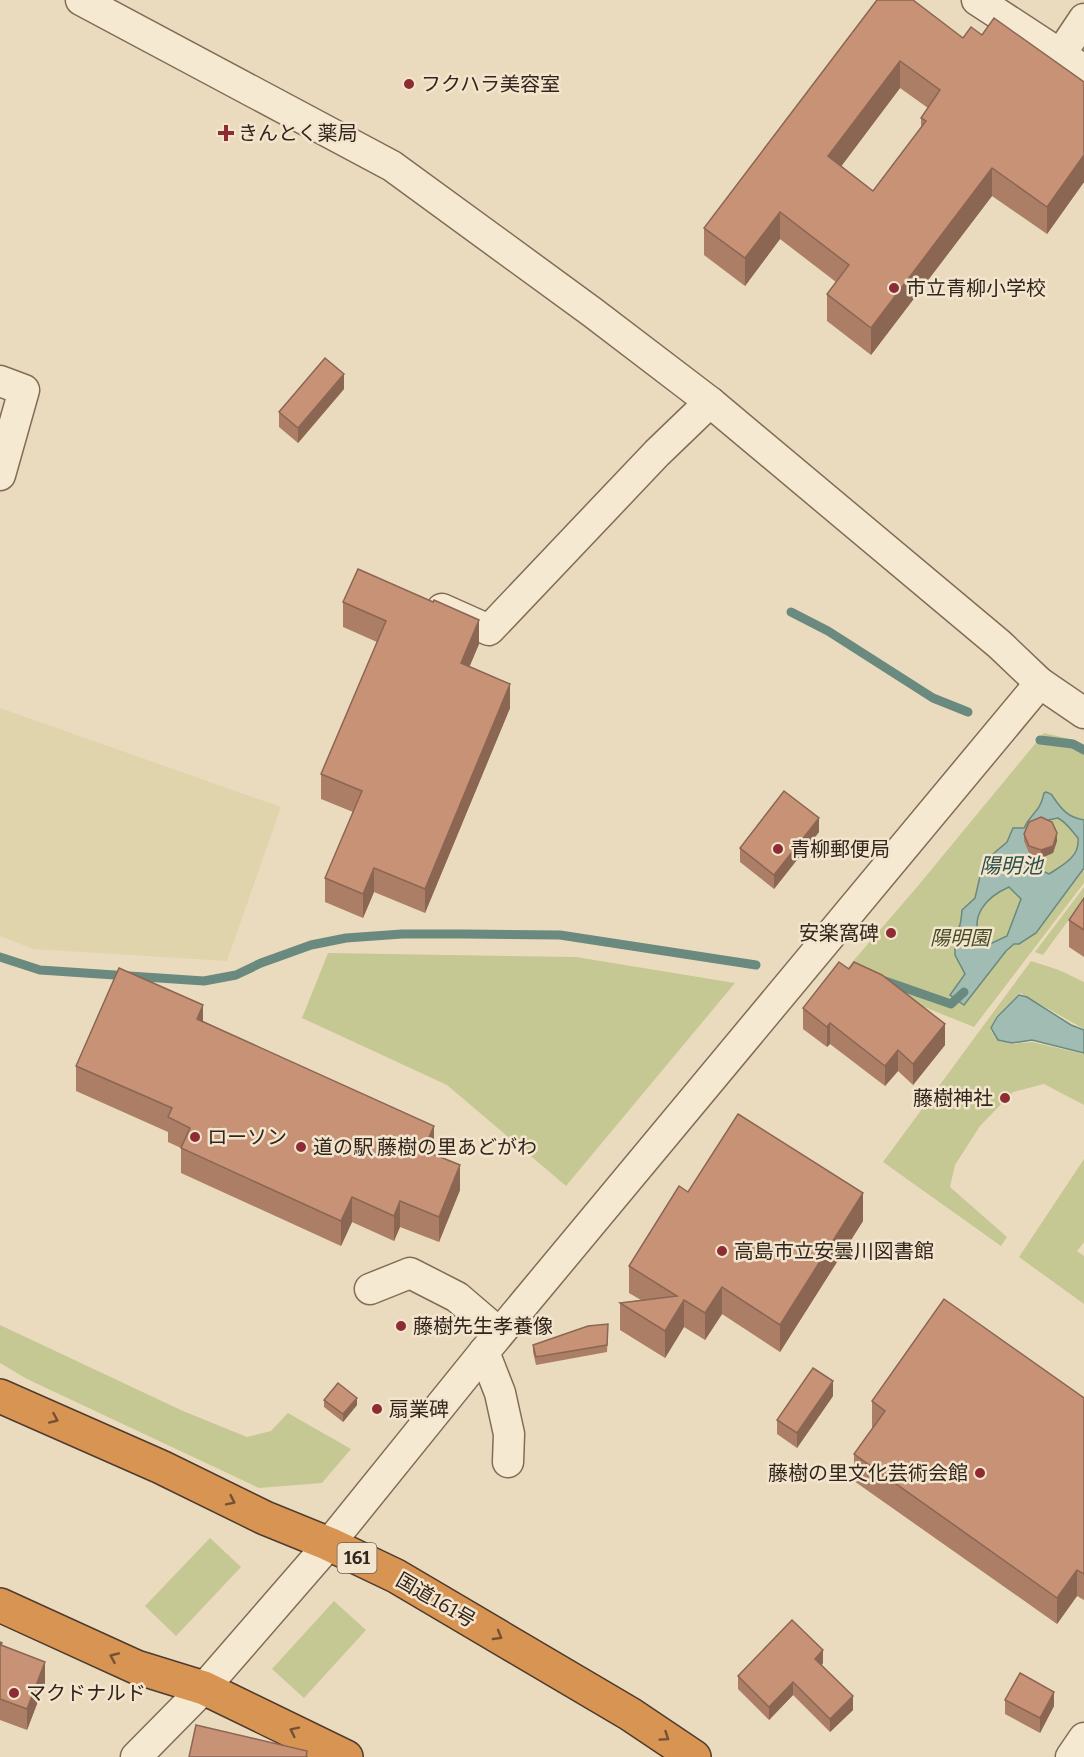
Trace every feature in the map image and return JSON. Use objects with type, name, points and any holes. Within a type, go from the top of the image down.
[{"type":"highway","name":"国道161号","points":[[0,1396],[161,1467],[265,1518],[329,1544],[416,1588],[630,1714],[694,1757]]},
{"type":"highway","points":[[0,1605],[136,1667],[204,1688],[346,1757]]},
{"type":"street","points":[[81,0],[392,166],[592,312],[710,402],[999,644],[1040,682],[1084,713]]},
{"type":"street","points":[[977,0],[1072,62],[1084,19]]},
{"type":"street","points":[[0,381],[24,390],[0,475]]},
{"type":"street","points":[[418,598],[489,630],[657,453],[710,402]]},
{"type":"street","points":[[136,1757],[204,1688],[329,1544],[491,1343],[1040,682]]},
{"type":"street","points":[[370,1289],[410,1272],[458,1297],[491,1343],[509,1434],[508,1462]]},
{"type":"street","points":[[1071,1757],[1084,1738]]},
{"type":"shaded area","points":[[0,708],[281,807],[227,961],[33,949],[0,936]]},
{"type":"green space","name":"陽明園","points":[[1044,733],[1074,740],[1084,745],[1084,883],[974,1027],[842,974],[917,887]]},
{"type":"green space","points":[[1084,887],[1084,899],[1043,955],[1035,952]]},
{"type":"green space","points":[[328,953],[576,957],[735,983],[566,1186],[447,1085],[302,1018]]},
{"type":"green space","points":[[1031,961],[1059,970],[1084,982],[1084,1029],[1020,993],[996,1016],[990,1029],[998,1041],[1012,1044],[1032,1042],[1084,1054],[1084,1105],[1044,1084],[1013,1092],[980,1126],[955,1165],[950,1187],[1007,1237],[1001,1246],[883,1162]]},
{"type":"green space","points":[[1084,1159],[1084,1242],[1077,1251],[1084,1256],[1084,1304],[1019,1257]]},
{"type":"green space","points":[[0,1325],[183,1411],[247,1437],[271,1431],[288,1413],[351,1449],[322,1483],[259,1488],[27,1379],[0,1363]]},
{"type":"green space","points":[[210,1538],[241,1567],[176,1636],[145,1606]]},
{"type":"green space","points":[[334,1601],[366,1630],[304,1698],[272,1669]]},
{"type":"water","name":"陽明池","points":[[1044,793],[1051,794],[1068,814],[1084,820],[1084,868],[1036,933],[1019,944],[1014,944],[1006,951],[964,1005],[950,995],[965,974],[955,955],[955,944],[949,937],[958,929],[962,910],[975,898],[986,860],[1007,842],[1013,828],[1024,828],[1040,805]],"holes":[[[1058,818],[1078,838],[1078,845],[1069,860],[1049,874],[1034,867],[1030,854],[1038,826],[1048,820]],[[1009,887],[1021,899],[1007,936],[990,944],[982,942],[978,933],[978,916],[993,896]]]},
{"type":"water","points":[[1019,995],[1027,997],[1071,1025],[1084,1030],[1084,1053],[1032,1040],[1012,1043],[998,1040],[991,1028],[997,1017]]},
{"type":"building","points":[[877,0],[913,0],[963,38],[971,27],[982,35],[994,18],[1084,82],[1084,155],[1047,207],[992,168],[871,328],[827,294],[849,265],[780,212],[745,258],[704,228]],"holes":[[[900,61],[940,90],[921,118],[926,121],[873,191],[828,156]]]},
{"type":"building","points":[[325,358],[344,374],[298,428],[279,412]]},
{"type":"building","points":[[358,569],[479,620],[461,663],[510,684],[425,889],[374,868],[363,894],[325,878],[362,791],[321,774],[386,621],[343,602]]},
{"type":"building","points":[[784,791],[819,818],[774,875],[740,848]]},
{"type":"building","points":[[1041,817],[1052,822],[1057,833],[1053,846],[1041,850],[1029,846],[1024,834],[1029,822]]},
{"type":"building","points":[[1084,898],[1084,930],[1069,920]]},
{"type":"building","points":[[839,962],[849,969],[854,962],[882,975],[945,1024],[913,1064],[898,1050],[885,1066],[830,1023],[827,1027],[803,1008]]},
{"type":"building","points":[[119,968],[203,1005],[197,1019],[434,1126],[423,1150],[460,1165],[439,1217],[400,1201],[394,1216],[352,1197],[341,1221],[181,1148],[190,1128],[168,1117],[172,1108],[76,1066]]},
{"type":"building","points":[[738,1114],[863,1193],[780,1325],[722,1287],[705,1313],[684,1300],[665,1331],[620,1303],[677,1296],[629,1266],[679,1186],[688,1192]]},
{"type":"building","points":[[944,1299],[1084,1398],[1084,1574],[1077,1570],[1057,1598],[854,1454],[885,1411],[872,1401]]},
{"type":"building","points":[[608,1324],[607,1345],[536,1357],[533,1345],[588,1326]]},
{"type":"building","points":[[813,1368],[833,1381],[797,1433],[777,1420]]},
{"type":"building","points":[[338,1383],[357,1398],[343,1414],[324,1400]]},
{"type":"building","points":[[792,1620],[823,1650],[815,1659],[853,1696],[830,1719],[793,1682],[769,1707],[738,1676]]},
{"type":"building","points":[[0,1642],[1,1645],[45,1662],[27,1709],[0,1699]]},
{"type":"building","points":[[1020,1673],[1054,1692],[1040,1718],[1005,1700]]},
{"type":"building","points":[[196,1725],[307,1751],[306,1757],[189,1757]]},
{"type":"waterway","points":[[791,612],[828,631],[933,698],[968,712]]},
{"type":"waterway","points":[[1040,740],[1073,744],[1084,750]]},
{"type":"waterway","points":[[0,957],[40,970],[204,981],[236,975],[261,963],[311,945],[346,938],[402,934],[560,935],[756,965]]},
{"type":"waterway","points":[[885,981],[951,1004],[964,992]]},
{"type":"place","name":"フクハラ美容室","points":[[409,84]]},
{"type":"place","name":"きんとく薬局","points":[[226,133]]},
{"type":"place","name":"市立青柳小学校","points":[[894,288]]},
{"type":"place","name":"青柳郵便局","points":[[778,849]]},
{"type":"place","name":"安楽窩碑","points":[[891,933]]},
{"type":"place","name":"藤樹神社","points":[[1005,1098]]},
{"type":"place","name":"ローソン","points":[[195,1137]]},
{"type":"place","name":"道の駅 藤樹の里あどがわ","points":[[301,1147]]},
{"type":"place","name":"高島市立安曇川図書館","points":[[722,1251]]},
{"type":"place","name":"藤樹先生孝養像","points":[[401,1326]]},
{"type":"place","name":"扇業碑","points":[[377,1409]]},
{"type":"place","name":"藤樹の里文化芸術会館","points":[[980,1473]]},
{"type":"place","name":"マクドナルド","points":[[14,1693]]}]
